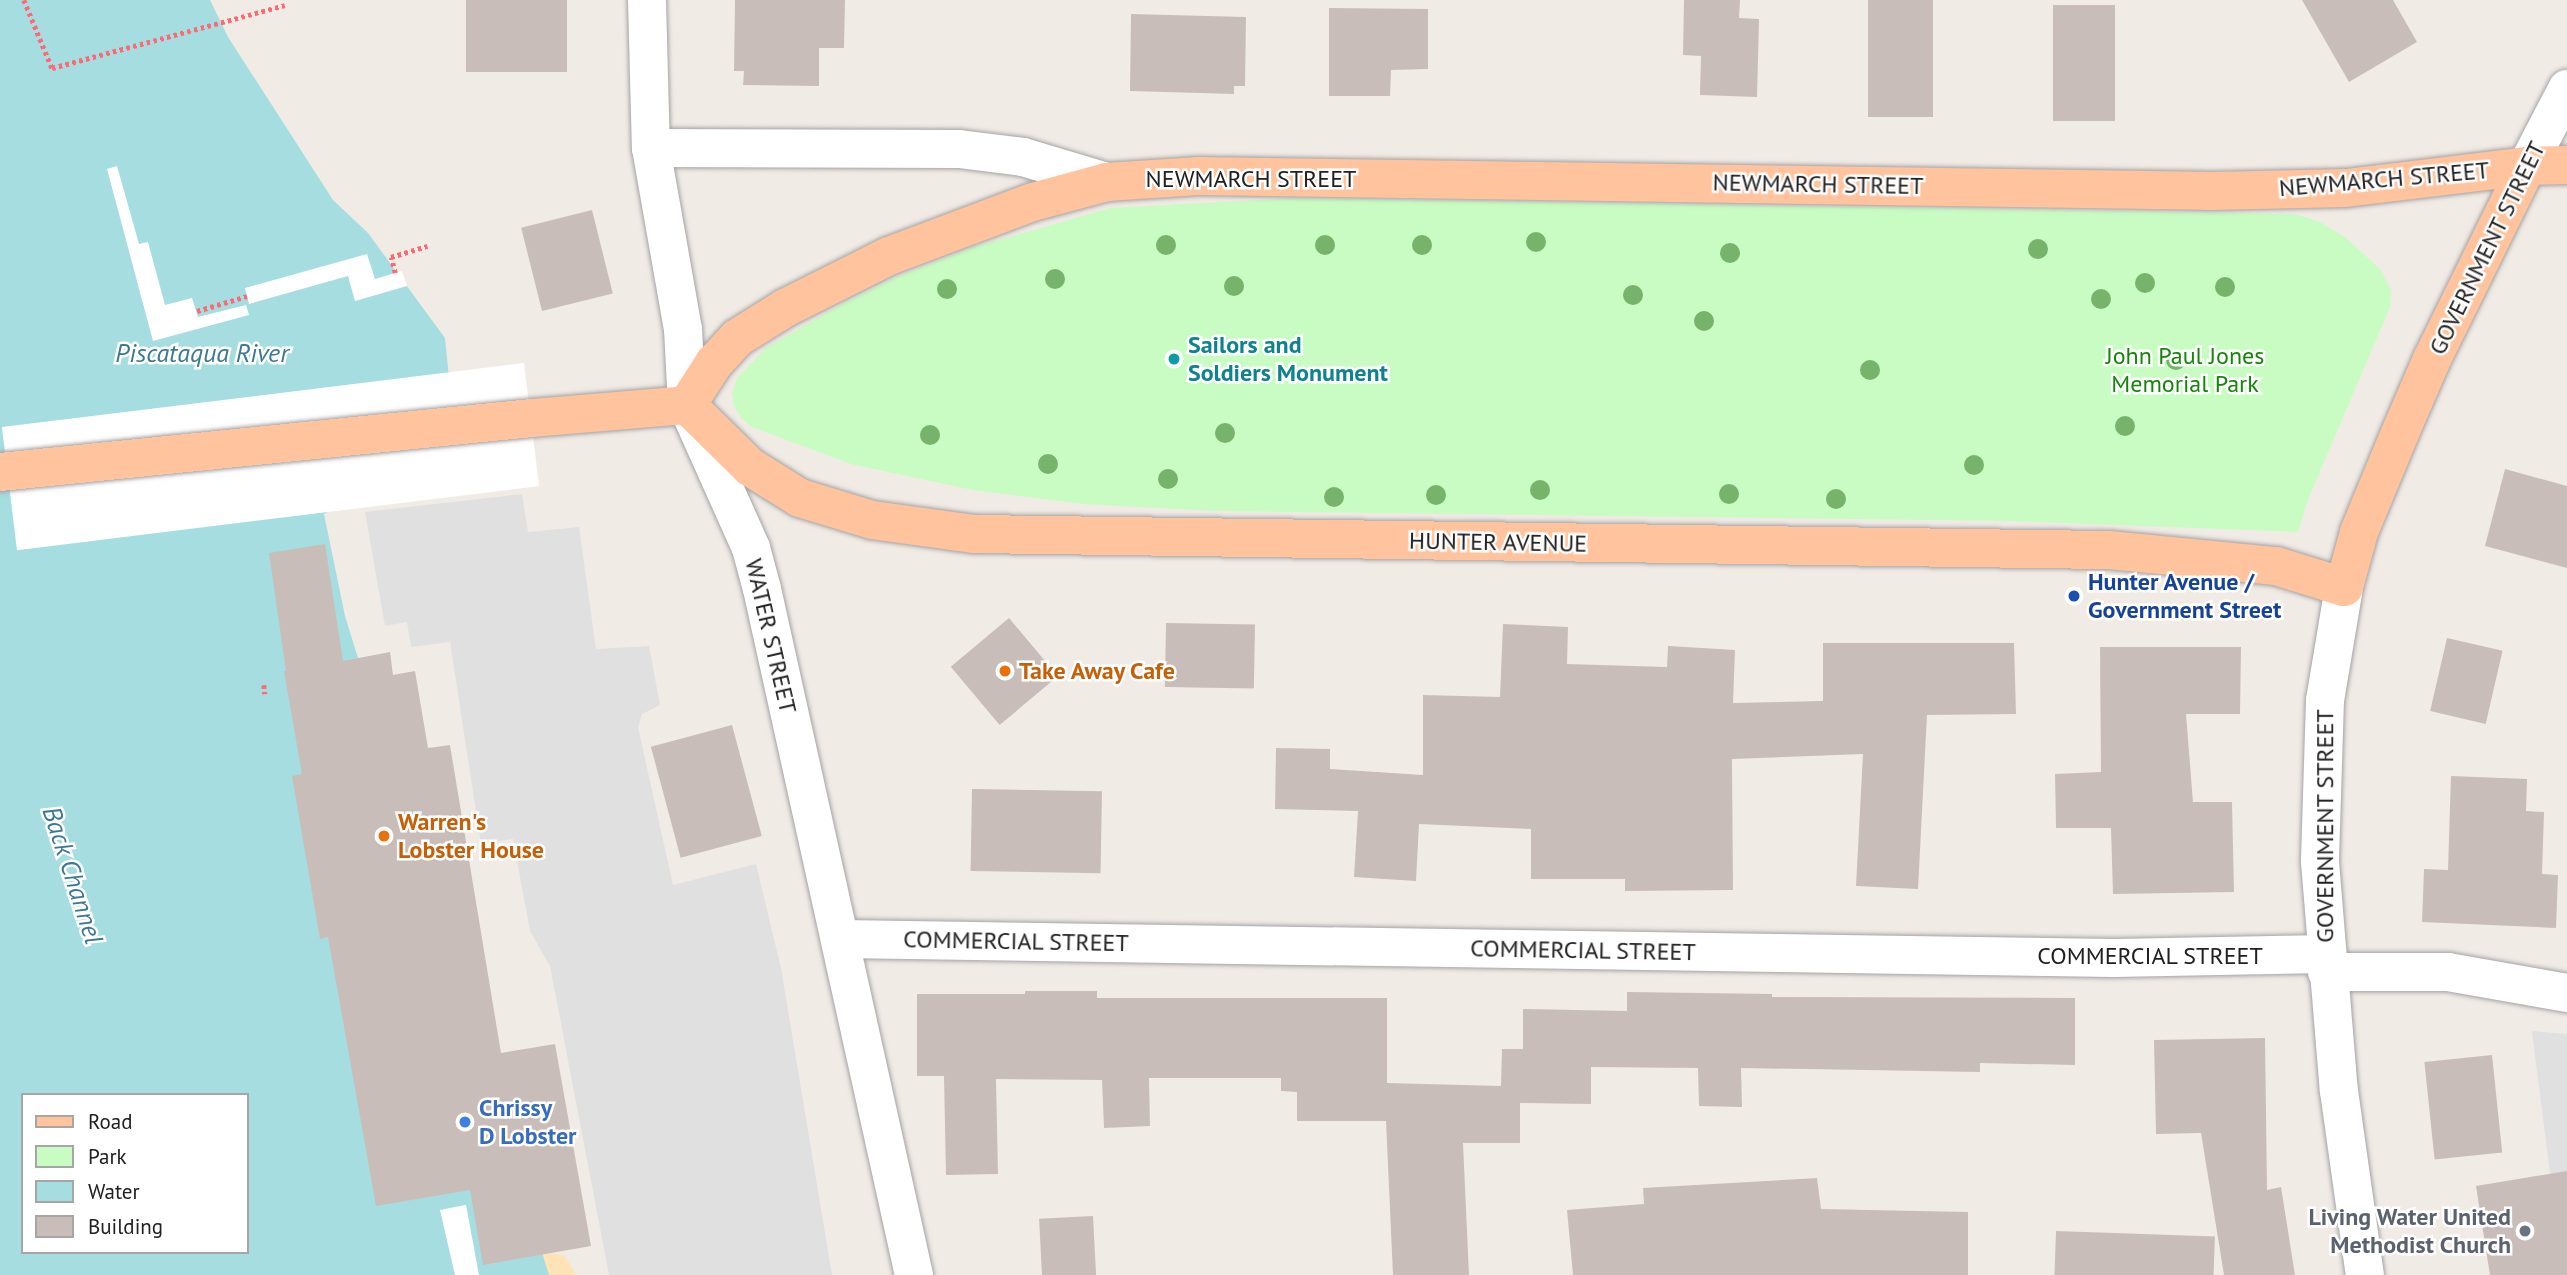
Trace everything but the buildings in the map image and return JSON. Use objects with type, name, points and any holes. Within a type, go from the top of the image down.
[{"type":"main road","name":"NEWMARCH STREET","points":[[687,405],[713,363],[737,338],[785,308],[901,252],[1033,202],[1107,181],[1199,176],[2212,191],[2346,188],[2527,166],[2567,165]]},
{"type":"main road","name":"GOVERNMENT STREET","points":[[2344,587],[2359,532],[2432,359],[2527,166]]},
{"type":"main road","points":[[0,472],[532,418],[687,405]]},
{"type":"main road","name":"HUNTER AVENUE","points":[[687,405],[750,467],[800,498],[872,520],[974,534],[2109,550],[2276,566],[2344,587]]},
{"type":"street","name":"WATER STREET","points":[[647,0],[651,148],[682,329],[687,405],[751,548],[842,939],[914,1275]]},
{"type":"street","name":"GOVERNMENT STREET","points":[[2527,166],[2567,89]]},
{"type":"street","name":"NEWMARCH STREET","points":[[651,148],[960,149],[1023,157],[1107,181]]},
{"type":"street","name":"GOVERNMENT STREET","points":[[2344,587],[2325,700],[2320,862],[2326,963],[2339,1091],[2365,1275]]},
{"type":"street","name":"COMMERCIAL STREET","points":[[842,939],[2326,963],[2448,972],[2567,993]]},
{"type":"path","points":[[24,0],[52,68],[285,5]]},
{"type":"path","points":[[395,273],[391,257],[427,246]]},
{"type":"path","points":[[197,311],[247,296]]},
{"type":"path","points":[[264,685],[265,694]]},
{"type":"sand","points":[[552,1253],[565,1256],[576,1275],[549,1275],[541,1255]]},
{"type":"green space","name":"John Paul Jones Memorial Park","points":[[1293,198],[2296,214],[2320,222],[2346,238],[2381,270],[2391,291],[2390,307],[2307,502],[2298,532],[2010,521],[1216,511],[1084,504],[973,490],[851,464],[752,427],[742,419],[734,406],[732,393],[737,378],[766,348],[840,305],[894,278],[974,247],[1110,208]]},
{"type":"shaded area","points":[[522,494],[528,532],[579,527],[596,649],[649,646],[660,705],[642,714],[638,727],[673,885],[756,864],[781,968],[832,1275],[609,1275],[550,966],[530,931],[513,839],[481,844],[450,642],[411,647],[407,622],[385,626],[365,512]]},
{"type":"shaded area","points":[[2532,1031],[2567,1034],[2567,1171],[2550,1174]]},
{"type":"water","name":"Piscataqua River","points":[[0,0],[210,0],[228,37],[333,200],[368,233],[445,338],[456,447],[324,514],[345,616],[549,1275],[0,1275]]},
{"type":"pier","points":[[117,166],[139,244],[148,242],[165,305],[192,298],[198,317],[246,305],[249,315],[153,341],[107,169]]},
{"type":"pier","points":[[367,254],[375,279],[402,271],[407,286],[355,301],[348,276],[249,304],[245,288]]},
{"type":"pier","points":[[524,363],[539,486],[17,550],[2,427]]},
{"type":"pier","points":[[466,1205],[479,1275],[455,1275],[440,1210]]},
{"type":"place","name":"Sailors and Soldiers Monument","points":[[1174,359]]},
{"type":"place","name":"Hunter Avenue / Government Street","points":[[2074,596]]},
{"type":"place","name":"Take Away Cafe","points":[[1005,671]]},
{"type":"place","name":"Warren's Lobster House","points":[[384,836]]},
{"type":"place","name":"Chrissy D Lobster","points":[[465,1122]]},
{"type":"place","name":"Living Water United Methodist Church","points":[[2525,1231]]},
{"type":"water label","name":"Back Channel","points":[[73,875]]}]
